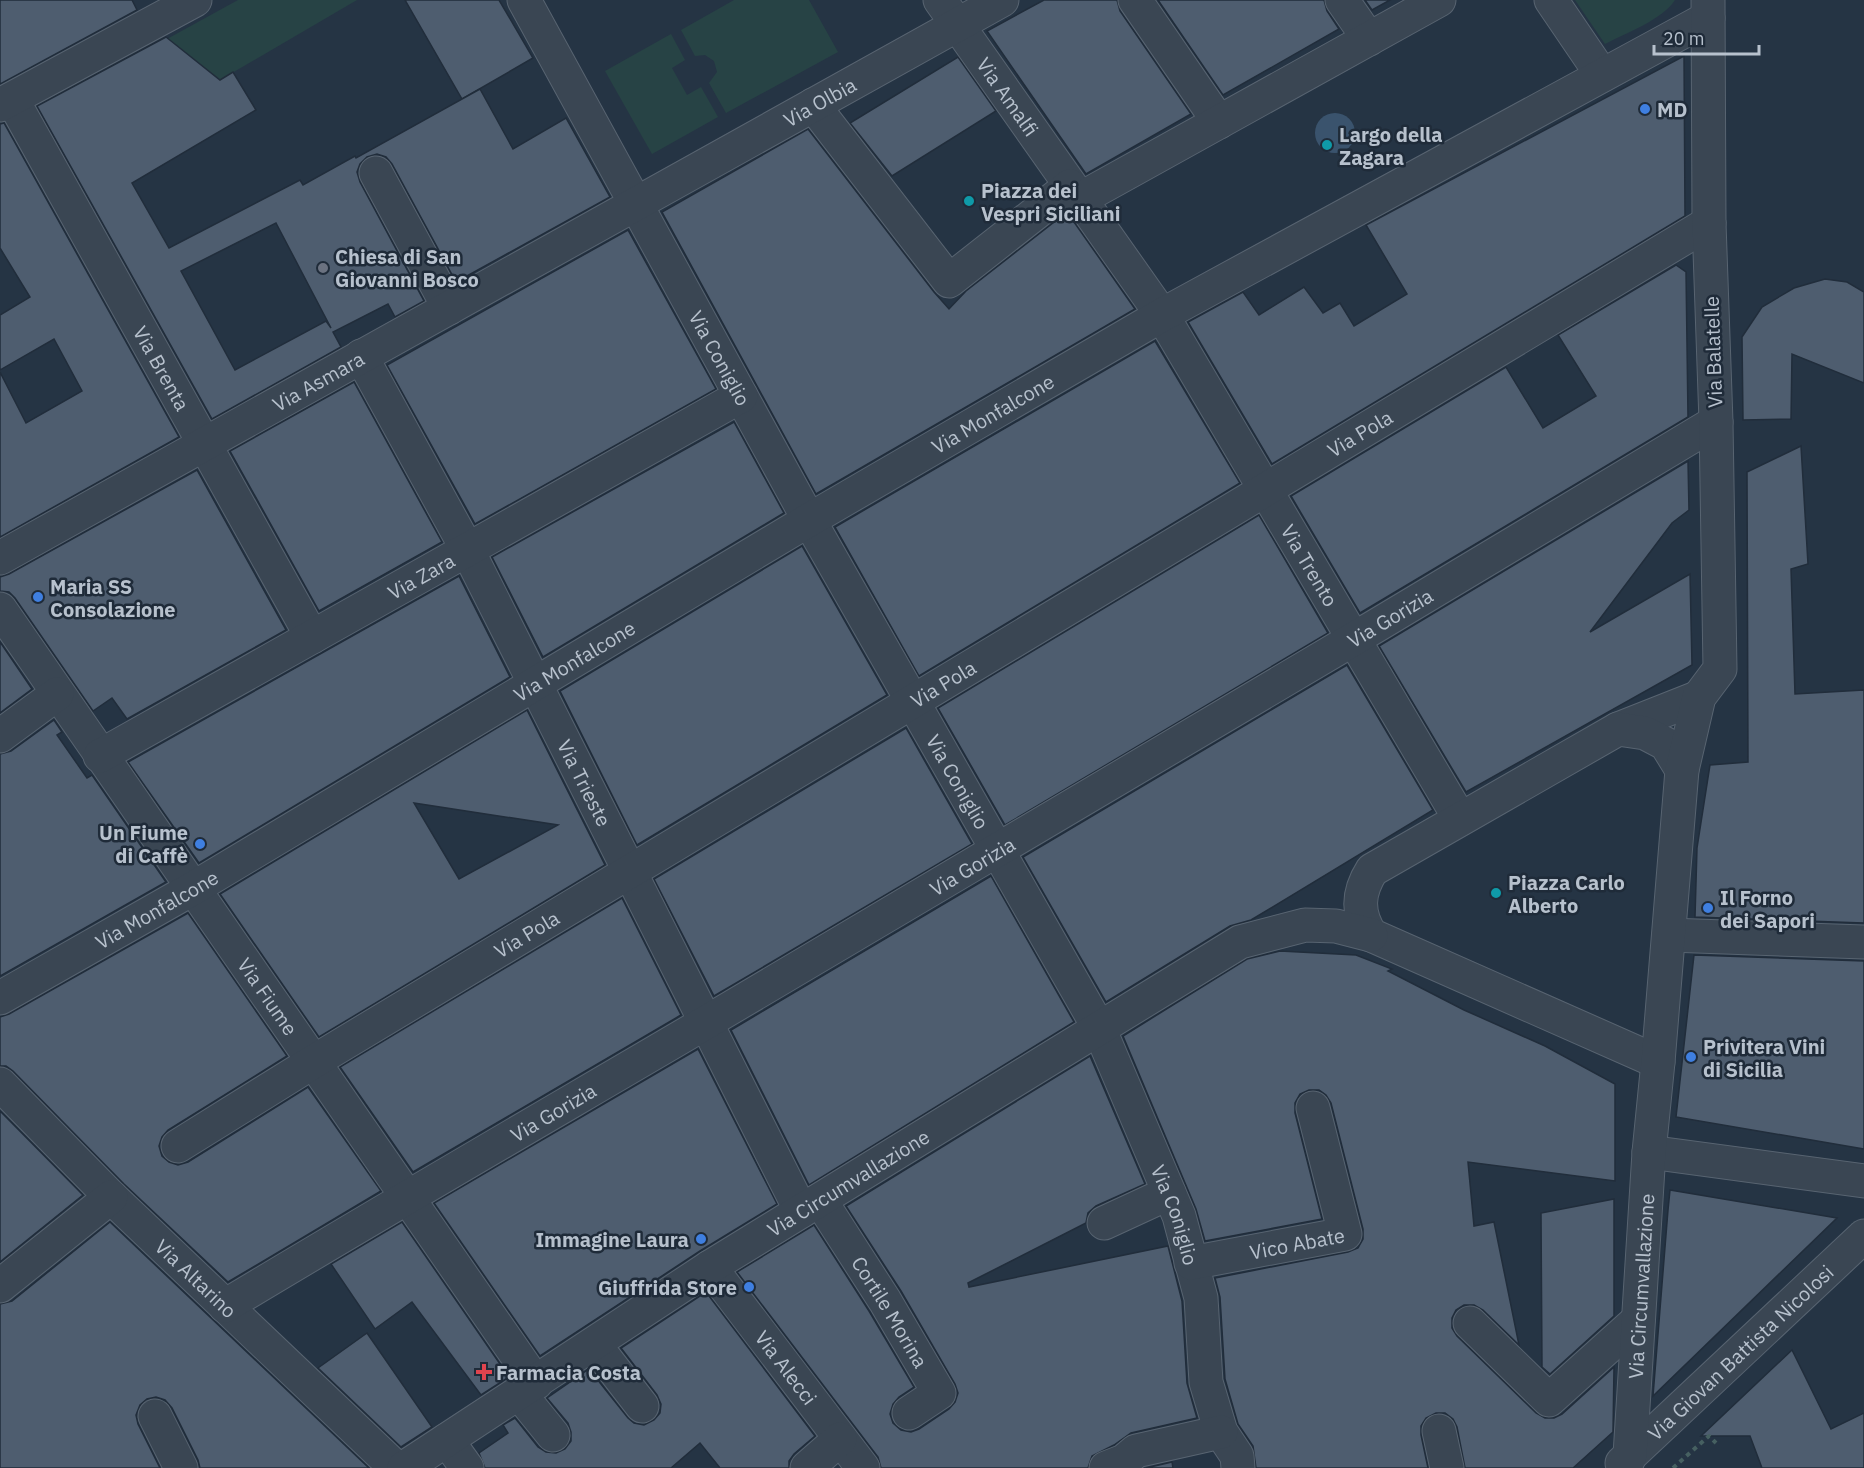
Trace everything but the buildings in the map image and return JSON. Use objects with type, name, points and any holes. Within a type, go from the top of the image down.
[{"type":"street","points":[[6,102],[195,0]]},
{"type":"street","name":"Via Coniglio","points":[[524,0],[809,520],[1099,1028],[1179,1216],[1201,1298],[1206,1382],[1221,1432],[1237,1456],[1238,1468]]},
{"type":"street","name":"Via Olbia","points":[[636,204],[813,105],[949,12],[1002,0]]},
{"type":"street","points":[[1134,0],[1213,114]]},
{"type":"street","points":[[813,105],[949,280],[1075,193],[1213,114],[1356,20],[1439,0]]},
{"type":"street","points":[[1551,0],[1602,75]]},
{"type":"street","name":"Via Monfalcone","points":[[0,998],[192,889],[809,520],[1602,75],[1708,9]]},
{"type":"street","name":"Via Balatelle","points":[[1699,697],[1720,669],[1716,422],[1709,223],[1708,9]]},
{"type":"street","name":"Via Amalfi","points":[[949,12],[1075,193],[1160,322]]},
{"type":"street","name":"Via Brenta","points":[[6,102],[205,443],[312,637]]},
{"type":"street","points":[[376,173],[450,308]]},
{"type":"street","name":"Via Asmara","points":[[0,558],[636,204]]},
{"type":"street","name":"Via Pola","points":[[178,1146],[313,1062],[1709,223]]},
{"type":"street","name":"Via Trento","points":[[1160,322],[1266,491],[1454,810]]},
{"type":"street","name":"Via Trieste","points":[[361,356],[467,549],[706,1023],[811,1206]]},
{"type":"street","name":"Via Zara","points":[[100,756],[741,396]]},
{"type":"street","name":"Via Gorizia","points":[[225,1306],[406,1197],[706,1023],[1353,640],[1716,422]]},
{"type":"street","name":"Via Fiume","points":[[0,609],[406,1197],[527,1388],[553,1435]]},
{"type":"street","points":[[0,736],[57,694]]},
{"type":"street","points":[[1371,935],[1365,926],[1361,908],[1362,885],[1372,870],[1454,810],[1618,729],[1699,697]]},
{"type":"street","name":"Via Circumvallazione","points":[[1624,1464],[1638,1320],[1649,1152],[1658,1062],[1681,935],[1682,770],[1699,697]]},
{"type":"street","points":[[1618,729],[1645,733],[1666,744],[1682,770]]},
{"type":"street","name":"Via Circumvallazione","points":[[404,1468],[710,1267],[1240,942],[1305,925],[1336,926],[1371,935],[1658,1062]]},
{"type":"street","points":[[1681,935],[1864,942]]},
{"type":"street","name":"Via Altarino","points":[[0,1084],[111,1197],[396,1468]]},
{"type":"street","name":"Vico Abate","points":[[1191,1263],[1345,1234],[1313,1108]]},
{"type":"street","points":[[1649,1152],[1864,1181]]},
{"type":"street","points":[[1104,1223],[1169,1193]]},
{"type":"street","points":[[0,1286],[111,1197]]},
{"type":"street","name":"Cortile Morina","points":[[811,1206],[885,1301],[939,1393],[909,1413]]},
{"type":"street","name":"Via Giovan Battista Nicolosi","points":[[1624,1464],[1864,1236]]},
{"type":"street","name":"Via Alecci","points":[[710,1267],[863,1468]]},
{"type":"street","points":[[1470,1323],[1550,1400],[1638,1320]]},
{"type":"street","points":[[594,1344],[642,1406]]},
{"type":"street","points":[[155,1416],[181,1468]]},
{"type":"street","points":[[1439,1431],[1447,1468]]},
{"type":"street","points":[[1106,1468],[1124,1461],[1136,1451],[1221,1432]]},
{"type":"street","points":[[807,1468],[840,1439]]},
{"type":"street","points":[[447,1440],[467,1468]]},
{"type":"path","points":[[1673,1468],[1709,1436],[1716,1443]]},
{"type":"green space","points":[[238,0],[357,0],[220,80],[167,39]]},
{"type":"green space","points":[[734,0],[809,0],[838,52],[726,113],[709,83],[717,72],[714,61],[705,55],[695,56],[681,30]]},
{"type":"green space","points":[[1575,0],[1675,0],[1653,20],[1605,44]]},
{"type":"green space","points":[[671,34],[685,60],[672,68],[687,95],[701,87],[718,117],[652,154],[605,71]]},
{"type":"water","points":[[1335,113],[1349,119],[1355,133],[1349,147],[1335,153],[1321,147],[1315,133],[1321,119]]},
{"type":"place","name":"MD","points":[[1645,109]]},
{"type":"place","name":"Largo della Zagara","points":[[1327,145]]},
{"type":"place","name":"Piazza dei Vespri Siciliani","points":[[969,201]]},
{"type":"place","name":"Chiesa di San Giovanni Bosco","points":[[323,268]]},
{"type":"place","name":"Maria SS Consolazione","points":[[38,597]]},
{"type":"place","name":"Un Fiume di Caffè","points":[[200,844]]},
{"type":"place","name":"Piazza Carlo Alberto","points":[[1496,893]]},
{"type":"place","name":"Il Forno dei Sapori","points":[[1708,908]]},
{"type":"place","name":"Privitera Vini di Sicilia","points":[[1691,1057]]},
{"type":"place","name":"Immagine Laura","points":[[701,1239]]},
{"type":"place","name":"Giuffrida Store","points":[[749,1287]]},
{"type":"place","name":"Farmacia Costa","points":[[484,1372]]}]
